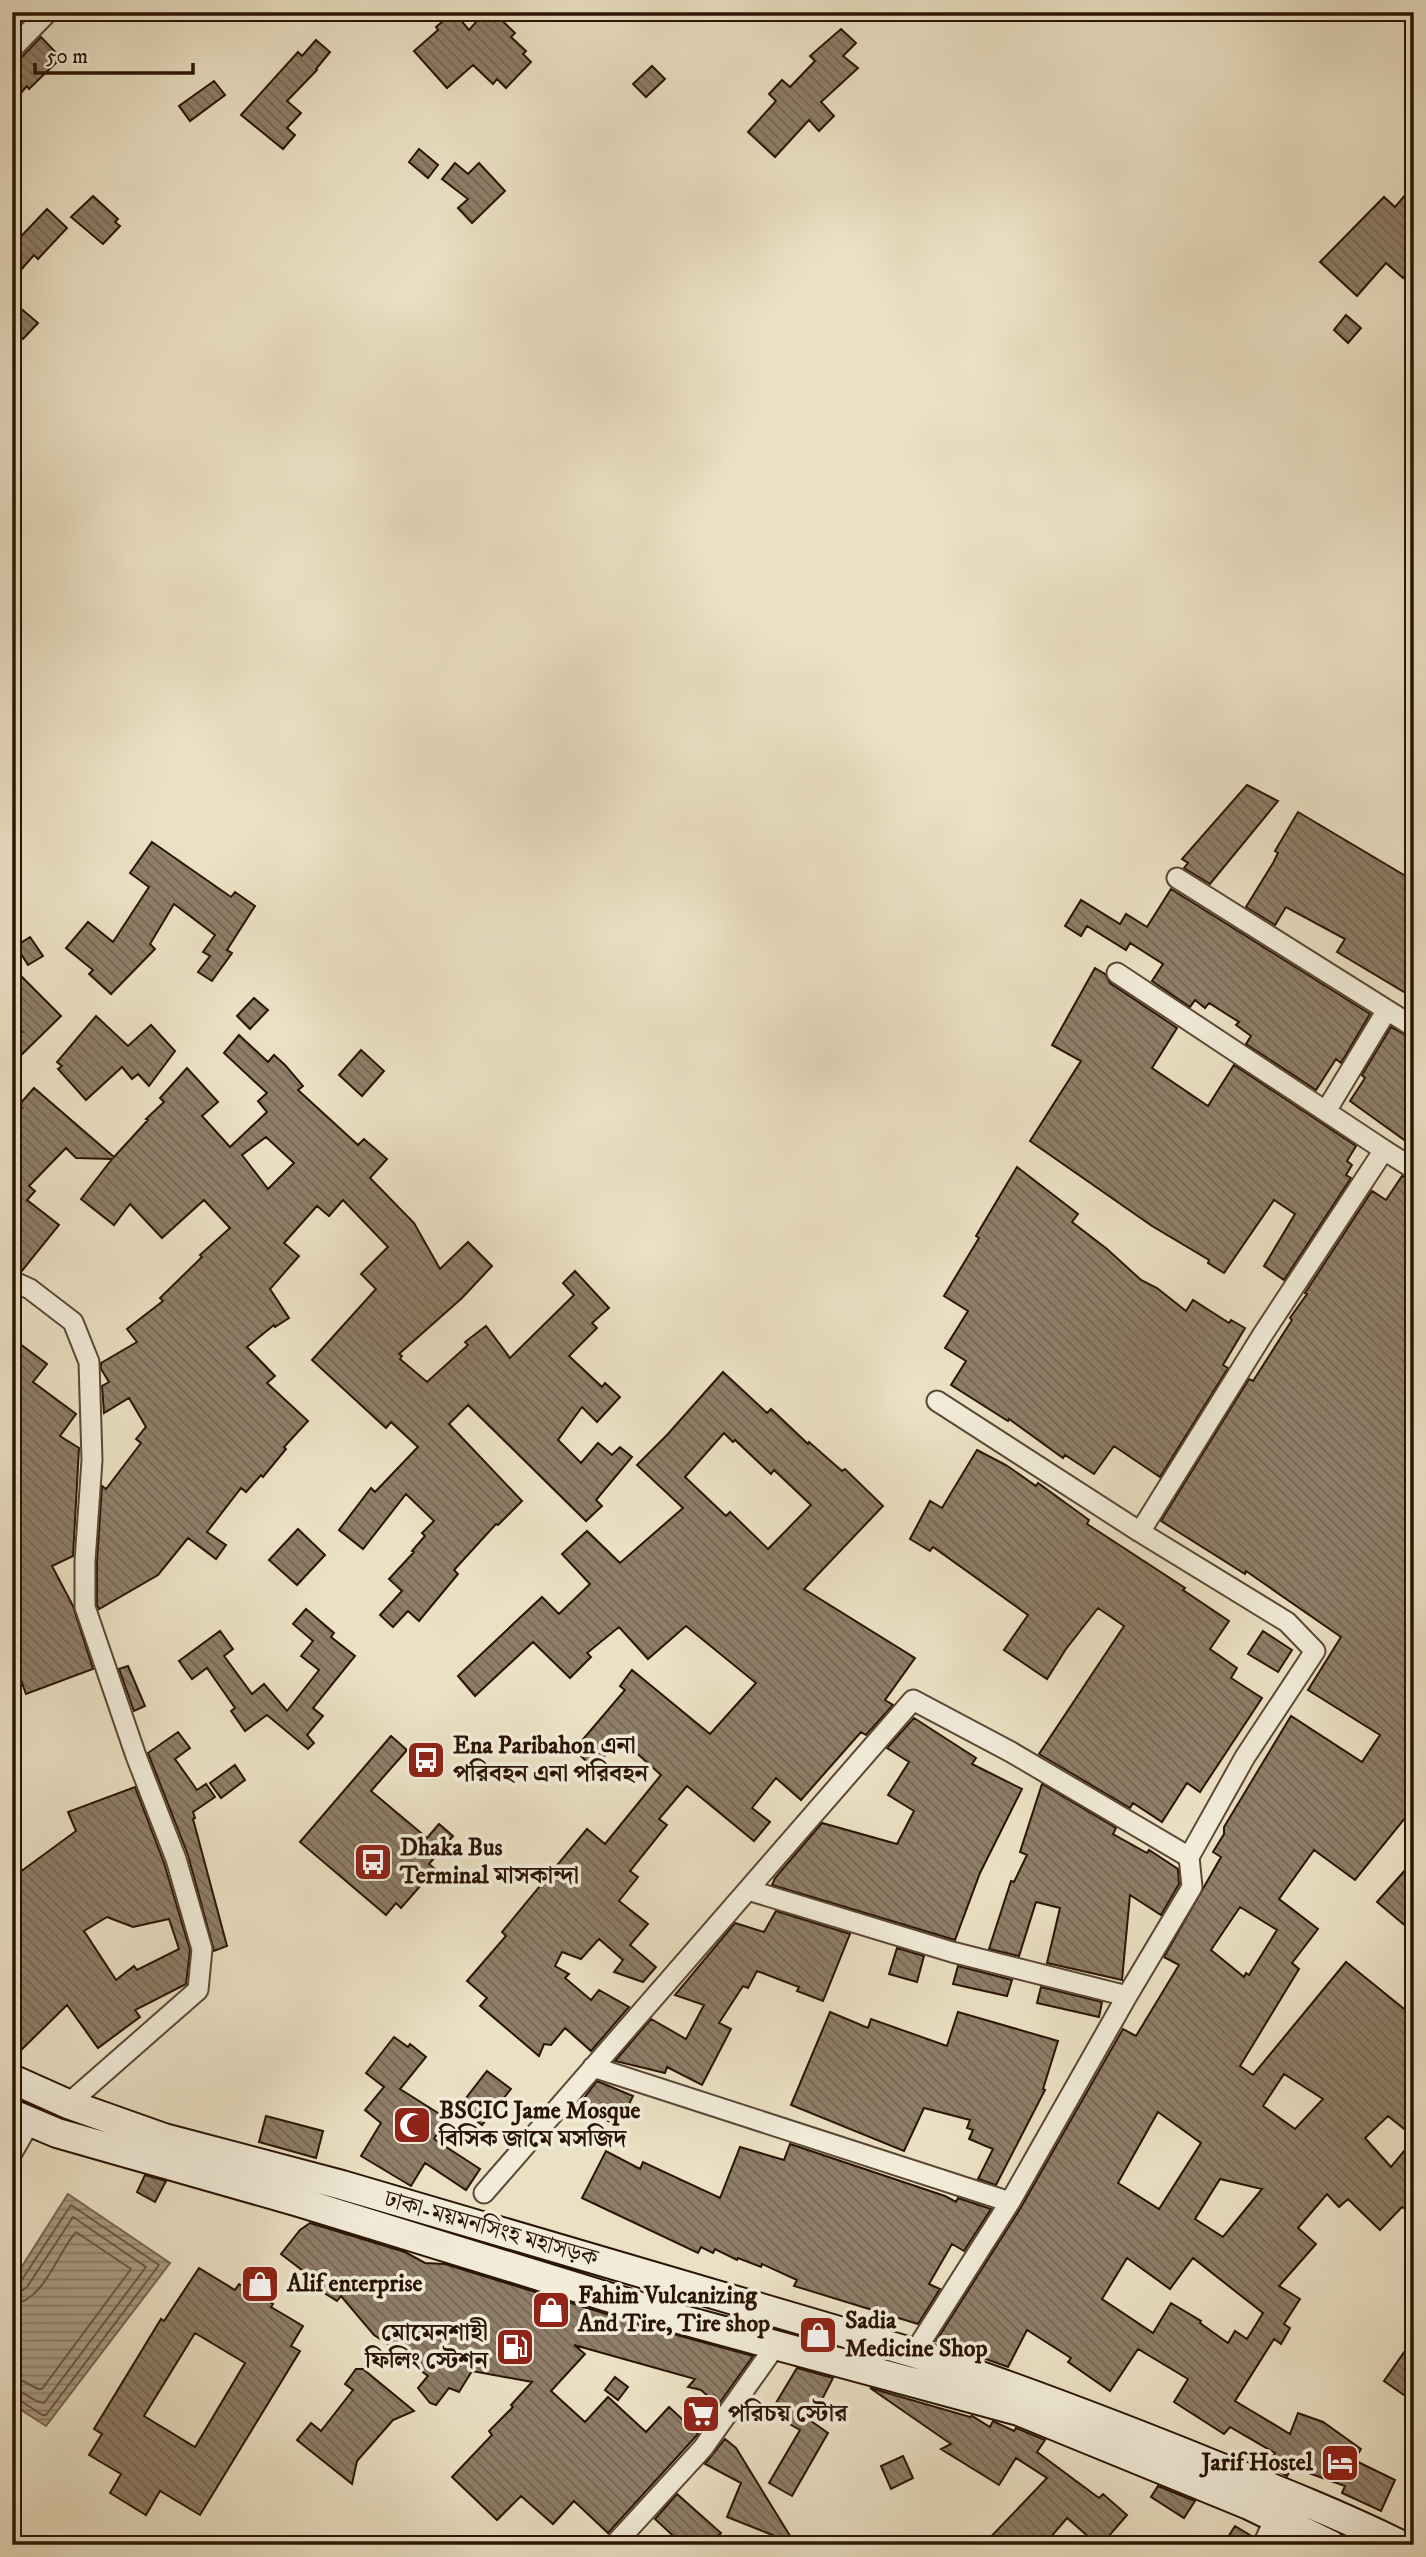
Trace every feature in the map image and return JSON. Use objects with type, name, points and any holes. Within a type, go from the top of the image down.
[{"type":"main road","name":"ঢাকা-ময়মনসিংহ মহাসড়ক","points":[[12,2079],[68,2104],[164,2138],[355,2189],[914,2353],[1003,2383],[1334,2512],[1401,2545]]},
{"type":"main road","name":"ঢাকা-ময়মনসিংহ মহাসড়ক","points":[[21,2118],[57,2133],[299,2202],[682,2319],[1019,2411],[1139,2458],[1331,2545]]},
{"type":"street","points":[[12,49],[48,12]]},
{"type":"street","points":[[1177,878],[1414,1027]]},
{"type":"street","points":[[1117,973],[1414,1169]]},
{"type":"street","points":[[1326,1111],[1387,1010]]},
{"type":"street","points":[[1140,1532],[1263,1334],[1384,1150]]},
{"type":"street","points":[[12,1281],[30,1289],[73,1322],[89,1362],[92,1460],[85,1561],[85,1607],[136,1756],[176,1858],[202,1950],[198,1990],[68,2104]]},
{"type":"street","points":[[914,2353],[1010,2202],[1192,1887],[1189,1857],[1245,1757],[1315,1651],[1287,1622],[1140,1532],[937,1401]]},
{"type":"street","points":[[484,2193],[914,1700],[1011,1752],[1189,1857]]},
{"type":"street","points":[[748,1890],[952,1952],[1127,1996]]},
{"type":"street","points":[[593,2067],[1010,2202]]},
{"type":"street","points":[[12,2153],[21,2118]]},
{"type":"street","points":[[614,2545],[703,2448],[776,2346]]},
{"type":"street","points":[[1263,2545],[1275,2518]]},
{"type":"water","points":[[68,2194],[170,2263],[46,2426],[12,2404],[12,2282]]},
{"type":"building","points":[[454,12],[469,30],[485,12],[493,12],[515,33],[511,37],[526,51],[523,54],[531,62],[506,88],[497,79],[493,84],[473,65],[447,88],[414,51]]},
{"type":"building","points":[[841,29],[856,43],[843,56],[858,68],[821,102],[834,116],[819,131],[809,120],[775,157],[748,132],[776,101],[769,94],[782,80],[790,87],[815,61],[810,56]]},
{"type":"building","points":[[41,37],[61,58],[29,89],[27,86],[12,103],[12,61],[21,58]]},
{"type":"building","points":[[316,40],[330,52],[317,70],[287,101],[301,113],[287,128],[295,135],[283,149],[241,115],[298,52],[302,56]]},
{"type":"building","points":[[652,66],[665,79],[646,97],[633,84]]},
{"type":"building","points":[[214,81],[225,95],[190,121],[179,106]]},
{"type":"building","points":[[419,149],[438,165],[428,178],[409,162]]},
{"type":"building","points":[[455,163],[468,174],[479,163],[505,191],[472,223],[458,208],[468,199],[442,179]]},
{"type":"building","points":[[1414,185],[1414,265],[1403,278],[1386,263],[1357,296],[1320,262],[1384,197],[1395,207]]},
{"type":"building","points":[[93,196],[118,219],[115,222],[120,226],[103,244],[71,217]]},
{"type":"building","points":[[47,209],[67,228],[38,259],[34,255],[12,280],[12,246]]},
{"type":"building","points":[[12,301],[38,323],[23,339],[12,330]]},
{"type":"building","points":[[1346,315],[1361,328],[1348,343],[1334,330]]},
{"type":"building","points":[[1247,785],[1278,801],[1210,884],[1184,868],[1188,863],[1182,859]]},
{"type":"building","points":[[1298,812],[1414,881],[1414,998],[1337,952],[1345,939],[1286,907],[1275,925],[1246,907],[1273,863],[1278,853],[1275,851]]},
{"type":"building","points":[[152,842],[231,897],[235,892],[255,906],[227,950],[232,953],[212,981],[198,972],[210,956],[203,952],[215,935],[174,904],[150,944],[155,949],[111,994],[89,974],[93,970],[66,948],[88,922],[113,942],[149,887],[130,873]]},
{"type":"building","points":[[1171,889],[1370,1014],[1341,1063],[1336,1059],[1316,1090],[1246,1044],[1251,1036],[1236,1025],[1239,1022],[1209,1003],[1205,1008],[1195,1000],[1190,1007],[1152,981],[1163,964],[1130,943],[1126,950],[1087,926],[1081,936],[1065,926],[1081,900],[1120,924],[1126,914],[1147,927]]},
{"type":"building","points":[[30,937],[43,956],[28,965],[16,946]]},
{"type":"building","points":[[12,967],[61,1016],[12,1064],[12,1041],[22,1032],[12,1023]]},
{"type":"building","points":[[1095,968],[1105,974],[1110,983],[1177,1028],[1152,1068],[1208,1106],[1234,1065],[1356,1146],[1347,1161],[1352,1165],[1346,1175],[1351,1178],[1284,1280],[1264,1266],[1295,1214],[1274,1200],[1224,1273],[1208,1263],[1209,1260],[1152,1226],[1030,1141],[1081,1061],[1052,1045]]},
{"type":"building","points":[[254,998],[268,1010],[250,1029],[237,1016]]},
{"type":"building","points":[[96,1016],[128,1046],[151,1025],[175,1051],[149,1086],[138,1074],[132,1079],[122,1067],[86,1100],[58,1069],[62,1066],[57,1062]]},
{"type":"building","points":[[1391,1027],[1414,1039],[1414,1147],[1350,1101],[1365,1078],[1362,1075]]},
{"type":"building","points":[[239,1035],[268,1062],[274,1055],[303,1086],[298,1090],[358,1145],[364,1139],[387,1159],[370,1178],[414,1223],[440,1269],[468,1242],[492,1266],[462,1298],[399,1354],[402,1356],[400,1359],[427,1382],[468,1345],[465,1342],[486,1326],[510,1358],[574,1295],[563,1283],[575,1271],[609,1308],[592,1323],[597,1328],[569,1356],[602,1387],[605,1383],[620,1397],[597,1422],[582,1407],[558,1440],[581,1463],[598,1443],[612,1455],[620,1447],[632,1457],[596,1500],[602,1506],[586,1521],[468,1405],[449,1424],[522,1501],[496,1524],[454,1570],[458,1574],[419,1621],[408,1611],[393,1627],[380,1615],[402,1591],[389,1579],[414,1552],[412,1551],[425,1536],[422,1533],[434,1521],[406,1494],[363,1549],[339,1530],[371,1488],[375,1492],[418,1447],[391,1422],[386,1428],[312,1360],[376,1289],[361,1274],[388,1247],[343,1200],[329,1216],[317,1206],[284,1243],[299,1256],[270,1289],[289,1318],[275,1327],[274,1325],[247,1347],[275,1376],[267,1383],[308,1421],[284,1447],[286,1449],[263,1477],[261,1475],[246,1492],[241,1488],[207,1532],[226,1545],[216,1559],[188,1538],[158,1575],[99,1609],[97,1605],[102,1486],[106,1489],[141,1443],[136,1439],[146,1427],[129,1398],[104,1413],[102,1386],[109,1382],[101,1369],[101,1363],[137,1342],[127,1329],[163,1301],[160,1298],[202,1257],[200,1255],[230,1228],[204,1200],[162,1238],[130,1204],[114,1225],[81,1199],[112,1159],[76,1158],[66,1148],[29,1186],[35,1191],[27,1200],[59,1225],[21,1272],[12,1269],[12,1118],[22,1108],[19,1105],[34,1088],[114,1157],[164,1102],[160,1098],[187,1068],[218,1102],[202,1116],[230,1147],[267,1112],[258,1101],[267,1093],[224,1053]],"holes":[[[266,1137],[294,1163],[268,1189],[242,1155]]]},
{"type":"building","points":[[361,1050],[384,1071],[362,1096],[339,1075]]},
{"type":"building","points":[[1017,1167],[1078,1214],[1072,1222],[1141,1280],[1157,1288],[1186,1311],[1193,1300],[1229,1323],[1231,1320],[1245,1328],[1223,1365],[1228,1368],[1160,1477],[1114,1446],[1094,1474],[1065,1455],[1063,1458],[1009,1419],[1008,1421],[951,1385],[966,1361],[945,1348],[968,1311],[944,1296]]},
{"type":"building","points":[[1402,1176],[1414,1181],[1414,1640],[1405,1655],[1414,1660],[1414,1807],[1355,1880],[1314,1850],[1279,1899],[1318,1929],[1292,1963],[1299,1969],[1240,2066],[1253,2075],[1346,1962],[1414,2017],[1414,2137],[1388,2116],[1365,2138],[1391,2167],[1414,2139],[1414,2214],[1402,2207],[1380,2230],[1348,2199],[1339,2207],[1327,2194],[1298,2228],[1316,2244],[1279,2286],[1300,2299],[1284,2324],[1290,2328],[1281,2344],[1274,2339],[1235,2401],[1290,2434],[1298,2413],[1323,2422],[1361,2449],[1354,2460],[1395,2480],[1381,2511],[1342,2493],[1345,2486],[1292,2467],[1287,2476],[1268,2465],[1275,2453],[1230,2427],[1224,2434],[1174,2402],[1188,2379],[1138,2349],[1110,2391],[1068,2362],[1071,2358],[1027,2330],[1008,2367],[936,2341],[1020,2209],[1123,2029],[1136,2036],[1179,1965],[1164,1957],[1221,1857],[1213,1852],[1224,1834],[1224,1827],[1291,1716],[1362,1762],[1380,1735],[1308,1690],[1341,1637],[1246,1571],[1245,1574],[1161,1521],[1249,1379],[1253,1381],[1292,1320],[1290,1318],[1307,1294],[1305,1293],[1372,1191],[1386,1200]],"holes":[[[1240,1907],[1277,1930],[1249,1975],[1246,1973],[1244,1977],[1211,1950]],[[1284,2074],[1323,2099],[1295,2129],[1263,2106]],[[1158,2112],[1201,2143],[1159,2209],[1118,2183]],[[1220,2179],[1262,2189],[1223,2237],[1195,2219]],[[1127,2258],[1170,2289],[1193,2258],[1263,2313],[1247,2339],[1235,2331],[1228,2343],[1200,2323],[1201,2321],[1171,2303],[1153,2333],[1102,2299]]]},
{"type":"building","points":[[12,1338],[47,1364],[33,1382],[76,1414],[60,1436],[79,1448],[73,1556],[52,1566],[73,1606],[93,1669],[26,1694],[12,1655]]},
{"type":"building","points":[[723,1372],[767,1413],[771,1409],[808,1444],[809,1442],[842,1471],[845,1469],[883,1506],[804,1589],[915,1658],[885,1700],[893,1705],[866,1735],[861,1732],[801,1800],[776,1778],[752,1808],[770,1822],[754,1841],[687,1786],[659,1819],[667,1825],[630,1871],[638,1877],[619,1901],[648,1924],[630,1945],[656,1967],[643,1982],[614,1972],[623,1960],[599,1939],[581,1959],[562,1952],[555,1966],[569,1974],[565,1978],[591,2000],[599,1990],[629,2007],[591,2051],[565,2028],[551,2045],[544,2044],[539,2056],[480,2006],[487,1998],[467,1981],[506,1936],[502,1932],[587,1829],[605,1844],[661,1775],[620,1738],[594,1768],[574,1750],[625,1690],[620,1686],[632,1670],[710,1734],[756,1683],[686,1626],[648,1659],[619,1627],[587,1653],[591,1657],[570,1678],[533,1642],[475,1696],[458,1676],[542,1597],[559,1614],[590,1584],[562,1554],[587,1531],[620,1563],[683,1508],[637,1465]],"holes":[[[724,1433],[733,1442],[735,1440],[771,1474],[774,1470],[811,1505],[768,1549],[730,1512],[726,1516],[685,1477]]]},
{"type":"building","points":[[977,1450],[1006,1465],[1036,1486],[1038,1483],[1089,1520],[1087,1524],[1185,1588],[1183,1590],[1229,1621],[1210,1649],[1237,1668],[1231,1678],[1262,1698],[1200,1792],[1187,1783],[1162,1822],[1133,1803],[1130,1808],[1039,1754],[1124,1626],[1098,1608],[1047,1679],[1004,1650],[1028,1615],[933,1547],[930,1551],[910,1539],[930,1501],[942,1508]]},
{"type":"building","points":[[298,1529],[325,1555],[297,1585],[269,1560]]},
{"type":"building","points":[[306,1609],[334,1633],[331,1637],[355,1656],[313,1708],[323,1716],[307,1735],[314,1743],[308,1749],[267,1715],[245,1731],[231,1711],[235,1708],[207,1668],[192,1679],[179,1661],[220,1631],[233,1649],[224,1656],[252,1694],[264,1684],[287,1711],[319,1670],[301,1656],[313,1641],[293,1624]]},
{"type":"building","points":[[1263,1631],[1292,1650],[1278,1672],[1248,1654]]},
{"type":"building","points":[[128,1666],[145,1706],[134,1711],[119,1669]]},
{"type":"building","points":[[914,1718],[976,1758],[972,1764],[1022,1789],[980,1873],[955,1940],[772,1885],[822,1823],[897,1844],[914,1811],[888,1795],[909,1762],[887,1748]]},
{"type":"building","points":[[178,1732],[190,1748],[175,1759],[197,1790],[206,1784],[215,1797],[193,1812],[227,1946],[214,1951],[188,1855],[148,1753]]},
{"type":"building","points":[[391,1736],[407,1750],[371,1791],[427,1838],[439,1824],[453,1836],[429,1864],[435,1869],[401,1908],[396,1903],[386,1915],[300,1842]]},
{"type":"building","points":[[235,1765],[245,1780],[221,1798],[210,1783]]},
{"type":"building","points":[[1042,1784],[1116,1828],[1113,1834],[1147,1853],[1149,1850],[1178,1869],[1179,1884],[1161,1915],[1130,1895],[1122,1980],[1047,1963],[1060,1908],[1036,1902],[1019,1956],[989,1949],[1011,1881],[1014,1882],[1027,1855],[1020,1852]]},
{"type":"building","points":[[135,1787],[164,1863],[190,1950],[186,1984],[135,2010],[140,2017],[98,2048],[67,2005],[12,2059],[12,1878],[76,1831],[68,1812]],"holes":[[[107,1917],[133,1927],[169,1919],[179,1949],[137,1970],[134,1966],[116,1980],[84,1931]]]},
{"type":"building","points":[[1414,1860],[1414,1933],[1377,1902]]},
{"type":"building","points":[[776,1911],[850,1934],[823,2001],[797,1991],[799,1987],[757,1971],[748,1988],[743,1986],[719,2023],[731,2029],[702,2085],[667,2067],[665,2073],[615,2061],[651,2019],[686,2039],[704,2005],[675,1995],[735,1923],[764,1932]]},
{"type":"building","points":[[897,1948],[924,1956],[917,1982],[889,1974]]},
{"type":"building","points":[[958,1966],[1012,1980],[1007,1996],[953,1984]]},
{"type":"building","points":[[1041,1987],[1102,2002],[1099,2017],[1037,2003]]},
{"type":"building","points":[[830,2012],[868,2028],[871,2019],[947,2046],[958,2012],[1058,2041],[1043,2089],[1045,2090],[996,2185],[978,2179],[993,2149],[969,2139],[973,2130],[967,2128],[970,2120],[924,2108],[904,2151],[791,2105]]},
{"type":"building","points":[[394,2037],[408,2047],[410,2044],[426,2057],[400,2089],[446,2118],[434,2139],[480,2169],[466,2190],[425,2163],[411,2186],[361,2156],[381,2123],[365,2110],[384,2087],[366,2073]]},
{"type":"building","points":[[487,2071],[511,2089],[482,2125],[459,2107]]},
{"type":"building","points":[[597,2081],[633,2096],[618,2126],[578,2106]]},
{"type":"building","points":[[266,2116],[323,2131],[316,2158],[259,2142]]},
{"type":"building","points":[[790,2144],[956,2202],[958,2198],[991,2209],[964,2251],[952,2244],[929,2284],[940,2289],[918,2324],[794,2286],[797,2280],[762,2264],[761,2267],[738,2258],[737,2260],[715,2249],[713,2253],[701,2247],[698,2253],[582,2198],[606,2151],[640,2169],[643,2162],[720,2198],[740,2147],[784,2160]]},
{"type":"building","points":[[145,2175],[166,2181],[155,2202],[137,2192]]},
{"type":"building","points":[[310,2223],[405,2252],[425,2263],[445,2264],[642,2325],[653,2333],[655,2329],[753,2356],[718,2405],[701,2390],[688,2387],[695,2379],[574,2345],[585,2354],[551,2391],[585,2422],[608,2397],[646,2432],[669,2407],[698,2434],[608,2533],[574,2501],[553,2524],[521,2496],[497,2520],[452,2477],[492,2435],[489,2431],[513,2407],[511,2405],[532,2382],[472,2371],[459,2392],[449,2388],[436,2405],[430,2403],[418,2388],[428,2376],[409,2362],[411,2359],[374,2335],[341,2296],[337,2301],[321,2291],[324,2287],[281,2254],[300,2230]]},
{"type":"building","points":[[199,2268],[235,2290],[239,2284],[303,2326],[291,2346],[300,2351],[200,2515],[160,2491],[146,2515],[110,2493],[121,2474],[89,2455],[102,2434],[94,2429],[161,2319],[164,2321]],"holes":[[[195,2333],[245,2363],[195,2447],[144,2416]]]},
{"type":"building","points":[[1414,2338],[1414,2402],[1384,2381]]},
{"type":"building","points":[[797,2368],[833,2378],[811,2421],[828,2433],[792,2496],[769,2483],[800,2430],[770,2413]]},
{"type":"building","points":[[356,2369],[363,2369],[414,2411],[393,2420],[357,2461],[352,2484],[297,2440],[311,2423],[321,2431],[353,2390],[345,2384]]},
{"type":"building","points":[[615,2377],[628,2387],[618,2400],[605,2390]]},
{"type":"building","points":[[870,2388],[972,2416],[990,2427],[993,2421],[1014,2431],[1016,2428],[1045,2440],[1037,2452],[1099,2498],[1103,2494],[1127,2515],[1101,2545],[1067,2518],[1044,2545],[983,2545],[1047,2478],[1016,2458],[999,2485],[941,2449],[951,2444]]},
{"type":"building","points":[[725,2439],[736,2448],[795,2544],[727,2517],[741,2483],[705,2464]]},
{"type":"building","points":[[903,2456],[913,2478],[891,2489],[881,2466]]},
{"type":"building","points":[[1158,2486],[1195,2501],[1184,2518],[1151,2497]]},
{"type":"building","points":[[677,2494],[721,2533],[710,2545],[683,2545],[655,2519]]},
{"type":"building","points":[[1235,2526],[1253,2537],[1251,2545],[1223,2545]]},
{"type":"place","name":"Ena Paribahon এনা পরিবহন এনা পরিবহন","points":[[426,1760]]},
{"type":"place","name":"Dhaka Bus Terminal মাসকান্দা","points":[[373,1862]]},
{"type":"place","name":"BSCIC Jame Mosque বিসিক জামে মসজিদ","points":[[412,2125]]},
{"type":"place","name":"Alif enterprise","points":[[260,2284]]},
{"type":"place","name":"Fahim Vulcanizing And Tire, Tire shop","points":[[551,2310]]},
{"type":"place","name":"Sadia Medicine Shop","points":[[818,2335]]},
{"type":"place","name":"মোমেনশাহী ফিলিং স্টেশন","points":[[515,2347]]},
{"type":"place","name":"পরিচয় স্টোর","points":[[701,2414]]},
{"type":"place","name":"Jarif Hostel","points":[[1340,2463]]}]
